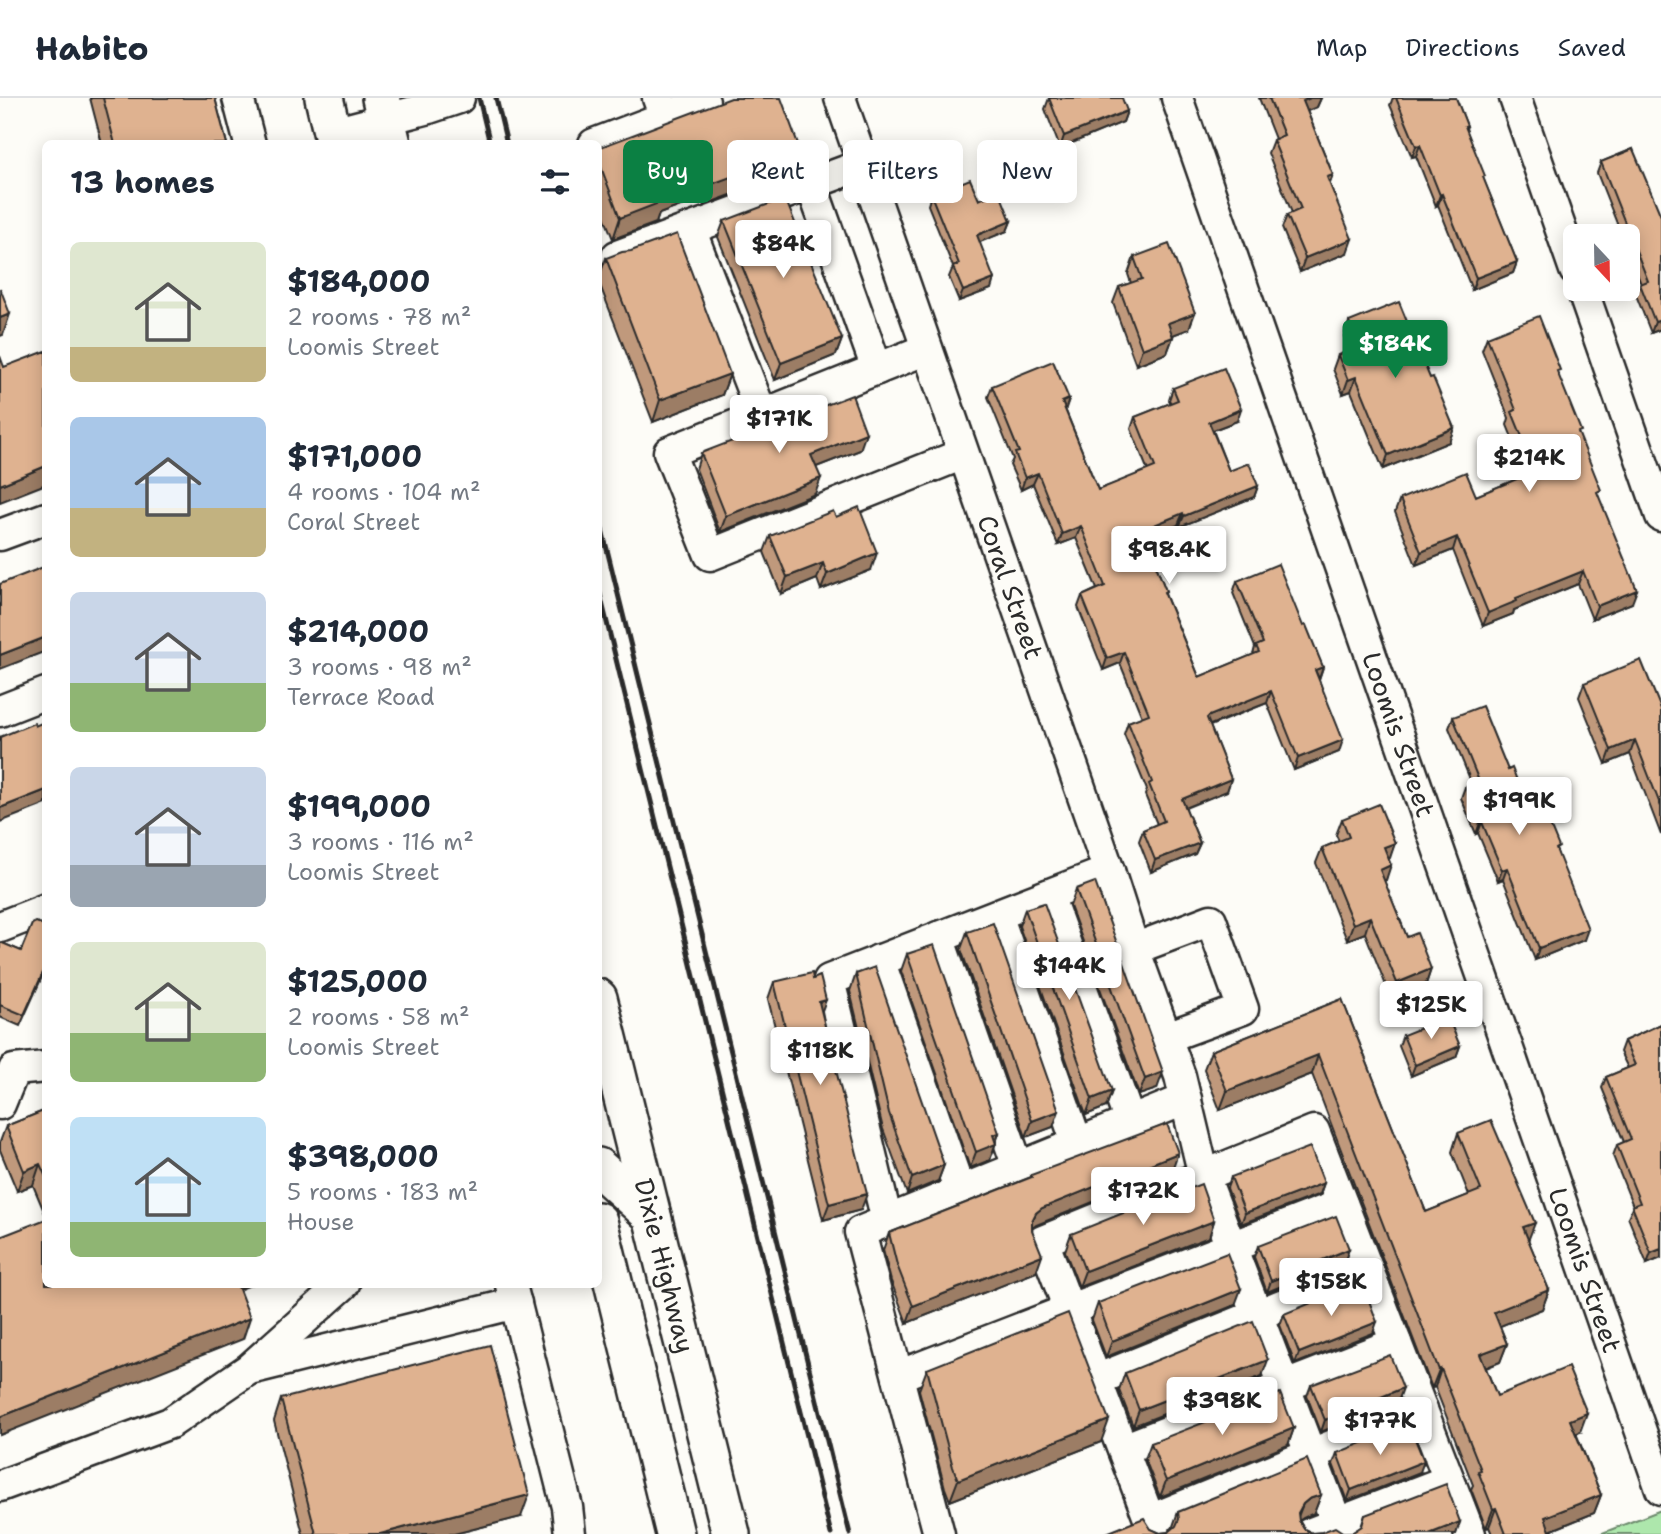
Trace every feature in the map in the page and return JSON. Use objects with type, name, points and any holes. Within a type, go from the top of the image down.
[{"type":"main road","points":[[324,98],[334,138]]},
{"type":"main road","name":"Dixie Highway","points":[[602,1014],[731,1534]]},
{"type":"main road","points":[[602,1171],[652,1216]]},
{"type":"main road","name":"Dixie Highway","points":[[602,1237],[675,1534]]},
{"type":"street","points":[[238,98],[249,140]]},
{"type":"street","points":[[334,138],[459,98]]},
{"type":"street","name":"Coral Street","points":[[840,98],[854,140]]},
{"type":"street","name":"Loomis Street","points":[[1177,98],[1661,1489]]},
{"type":"street","points":[[1515,98],[1563,236]]},
{"type":"street","points":[[601,140],[661,107],[704,102]]},
{"type":"street","points":[[617,256],[760,203]]},
{"type":"street","points":[[818,203],[877,369]]},
{"type":"street","name":"Coral Street","points":[[875,203],[1167,1037],[1183,1087],[1204,1176],[1339,1529]]},
{"type":"street","points":[[690,229],[762,415]]},
{"type":"street","points":[[1586,301],[1661,516]]},
{"type":"street","points":[[926,349],[669,452],[710,555],[963,454]]},
{"type":"street","points":[[0,535],[42,519]]},
{"type":"street","points":[[0,711],[42,695]]},
{"type":"street","points":[[887,1221],[829,980],[1109,872]]},
{"type":"street","points":[[1048,895],[1130,1122]]},
{"type":"street","points":[[0,927],[42,911]]},
{"type":"street","points":[[997,915],[1077,1143]]},
{"type":"street","points":[[1134,949],[1211,920],[1243,1009],[1167,1037]]},
{"type":"street","points":[[938,937],[1018,1167]]},
{"type":"street","points":[[879,960],[960,1191]]},
{"type":"street","points":[[0,1104],[7,1063],[42,1067]]},
{"type":"street","points":[[939,1534],[860,1232],[1130,1122],[1183,1087]]},
{"type":"street","points":[[1422,1409],[1311,1455],[1152,1527],[1043,1241],[1314,1131],[1450,1480],[1470,1534]]},
{"type":"street","points":[[898,1376],[1342,1204]]},
{"type":"street","points":[[1096,1380],[1368,1270]]},
{"type":"street","points":[[0,1486],[170,1423],[248,1369],[339,1288]]},
{"type":"street","points":[[248,1369],[513,1294],[567,1507],[570,1534]]},
{"type":"street","points":[[1123,1449],[1396,1343]]},
{"type":"street","points":[[1309,1534],[1339,1529],[1450,1480]]},
{"type":"green space","points":[[1661,1510],[1661,1534],[1600,1534]]},
{"type":"building","points":[[103,98],[215,98],[226,140],[114,140]]},
{"type":"building","points":[[731,98],[781,98],[797,140],[727,140],[727,178],[713,184],[713,140],[623,140],[623,203],[659,203],[620,218],[602,170],[602,146]]},
{"type":"building","points":[[1049,98],[1122,98],[1127,111],[1064,136]]},
{"type":"building","points":[[1269,98],[1310,98],[1303,101],[1333,175],[1327,177],[1352,239],[1305,258],[1287,215],[1301,209],[1273,140],[1284,135]]},
{"type":"building","points":[[1396,98],[1456,98],[1485,176],[1483,177],[1517,262],[1476,278],[1442,194],[1440,195],[1420,145],[1416,146]]},
{"type":"building","points":[[1633,149],[1661,216],[1661,320],[1655,322],[1640,284],[1648,281],[1640,261],[1640,224],[1625,224],[1601,162]]},
{"type":"building","points":[[970,179],[977,195],[977,203],[1004,203],[1011,221],[977,235],[994,279],[963,291],[953,267],[959,264],[934,203],[963,203],[963,182]]},
{"type":"building","points":[[772,203],[787,203],[842,339],[781,363],[724,221]]},
{"type":"building","points":[[677,234],[730,374],[660,400],[606,258]]},
{"type":"building","points":[[1169,244],[1195,313],[1168,323],[1173,337],[1142,349],[1119,287],[1142,279],[1134,257]]},
{"type":"building","points":[[0,288],[10,314],[0,318]]},
{"type":"building","points":[[1399,302],[1454,428],[1388,455],[1356,377],[1348,380],[1338,355],[1359,347],[1349,322]]},
{"type":"building","points":[[1539,316],[1581,431],[1578,432],[1601,490],[1597,492],[1637,590],[1597,606],[1583,571],[1516,598],[1517,601],[1488,613],[1457,537],[1421,552],[1400,499],[1466,472],[1476,496],[1536,471],[1512,412],[1516,410],[1487,337]]},
{"type":"building","points":[[42,353],[42,468],[0,485],[0,356],[4,367]]},
{"type":"building","points":[[1053,361],[1069,399],[1062,402],[1098,490],[1155,467],[1135,417],[1178,400],[1173,388],[1224,368],[1241,409],[1209,422],[1229,471],[1249,463],[1258,486],[1142,530],[1199,677],[1259,652],[1256,646],[1263,643],[1237,581],[1278,564],[1323,667],[1315,670],[1343,740],[1298,758],[1271,691],[1209,716],[1207,718],[1231,779],[1182,799],[1200,843],[1155,860],[1143,830],[1164,821],[1128,722],[1149,714],[1124,652],[1107,658],[1082,596],[1105,586],[1081,526],[1062,534],[1038,473],[1025,478],[1015,453],[1019,452],[992,386]]},
{"type":"building","points":[[852,395],[866,433],[811,455],[821,478],[726,516],[701,453]]},
{"type":"building","points":[[859,507],[877,553],[827,574],[823,563],[787,577],[770,536],[833,511],[836,517]]},
{"type":"building","points":[[42,568],[42,639],[0,655],[0,584]]},
{"type":"building","points":[[1641,660],[1661,709],[1661,807],[1635,740],[1611,750],[1584,683]]},
{"type":"building","points":[[1482,706],[1508,770],[1512,768],[1533,820],[1546,815],[1559,847],[1556,849],[1588,929],[1539,948],[1507,868],[1502,870],[1465,787],[1479,781],[1453,717]]},
{"type":"building","points":[[34,723],[35,726],[42,723],[42,792],[0,808],[0,737]]},
{"type":"building","points":[[1379,804],[1395,843],[1384,847],[1391,865],[1380,870],[1407,937],[1417,933],[1431,969],[1397,983],[1370,917],[1353,924],[1322,848],[1349,837],[1342,819]]},
{"type":"building","points":[[1095,882],[1163,1072],[1145,1079],[1076,889]]},
{"type":"building","points":[[1044,903],[1112,1091],[1092,1099],[1025,909]]},
{"type":"building","points":[[36,922],[42,924],[42,975],[24,1015],[0,1005],[0,942],[21,951],[32,924]]},
{"type":"building","points":[[993,923],[1059,1111],[1032,1121],[967,932]]},
{"type":"building","points":[[934,945],[999,1133],[993,1135],[996,1144],[976,1152],[907,954]]},
{"type":"building","points":[[875,967],[944,1165],[912,1178],[889,1113],[856,974]]},
{"type":"building","points":[[812,973],[813,979],[820,976],[826,1000],[819,1002],[867,1194],[829,1204],[774,982]]},
{"type":"building","points":[[1342,999],[1426,1212],[1481,1190],[1458,1133],[1491,1120],[1535,1223],[1523,1227],[1549,1290],[1494,1312],[1507,1344],[1480,1354],[1497,1396],[1568,1367],[1587,1413],[1570,1420],[1601,1495],[1545,1517],[1551,1534],[1506,1534],[1496,1508],[1493,1509],[1478,1471],[1481,1470],[1441,1369],[1439,1370],[1318,1055],[1227,1091],[1211,1051]]},
{"type":"building","points":[[1448,1017],[1460,1046],[1415,1065],[1403,1035]]},
{"type":"building","points":[[1661,1024],[1661,1249],[1651,1253],[1632,1206],[1640,1203],[1617,1145],[1631,1139],[1606,1077],[1635,1065],[1624,1041]]},
{"type":"building","points":[[42,1112],[42,1168],[40,1164],[24,1171],[6,1126]]},
{"type":"building","points":[[1167,1124],[1178,1153],[1042,1208],[1036,1213],[1032,1230],[1042,1255],[913,1306],[897,1265],[889,1233],[1032,1177],[1031,1175]]},
{"type":"building","points":[[1310,1147],[1324,1183],[1245,1213],[1231,1177]]},
{"type":"building","points":[[1201,1184],[1214,1221],[1085,1271],[1071,1234]]},
{"type":"building","points":[[1336,1216],[1349,1249],[1271,1281],[1258,1246]]},
{"type":"building","points":[[42,1221],[42,1288],[239,1288],[250,1318],[0,1417],[0,1237]]},
{"type":"building","points":[[1227,1253],[1241,1289],[1112,1341],[1098,1303]]},
{"type":"building","points":[[1362,1282],[1377,1322],[1299,1353],[1284,1314]]},
{"type":"building","points":[[1068,1313],[1109,1420],[958,1480],[927,1369]]},
{"type":"building","points":[[1253,1321],[1268,1360],[1139,1410],[1125,1373]]},
{"type":"building","points":[[490,1345],[529,1495],[380,1534],[316,1534],[281,1399]]},
{"type":"building","points":[[1390,1355],[1403,1388],[1325,1420],[1311,1385]]},
{"type":"building","points":[[1280,1393],[1294,1428],[1166,1481],[1151,1443]]},
{"type":"building","points":[[1409,1424],[1424,1461],[1351,1490],[1337,1453]]},
{"type":"building","points":[[1307,1459],[1321,1495],[1309,1499],[1298,1513],[1304,1529],[1312,1533],[1335,1527],[1344,1533],[1353,1532],[1362,1526],[1365,1515],[1446,1484],[1460,1522],[1429,1534],[1104,1534],[1144,1518],[1151,1529],[1160,1533],[1169,1532],[1176,1526],[1178,1512]]},
{"type":"railway","points":[[479,98],[489,140]]},
{"type":"railway","points":[[496,98],[506,140]]},
{"type":"railway","points":[[602,529],[850,1534]]},
{"type":"railway","points":[[602,602],[831,1534]]}]
